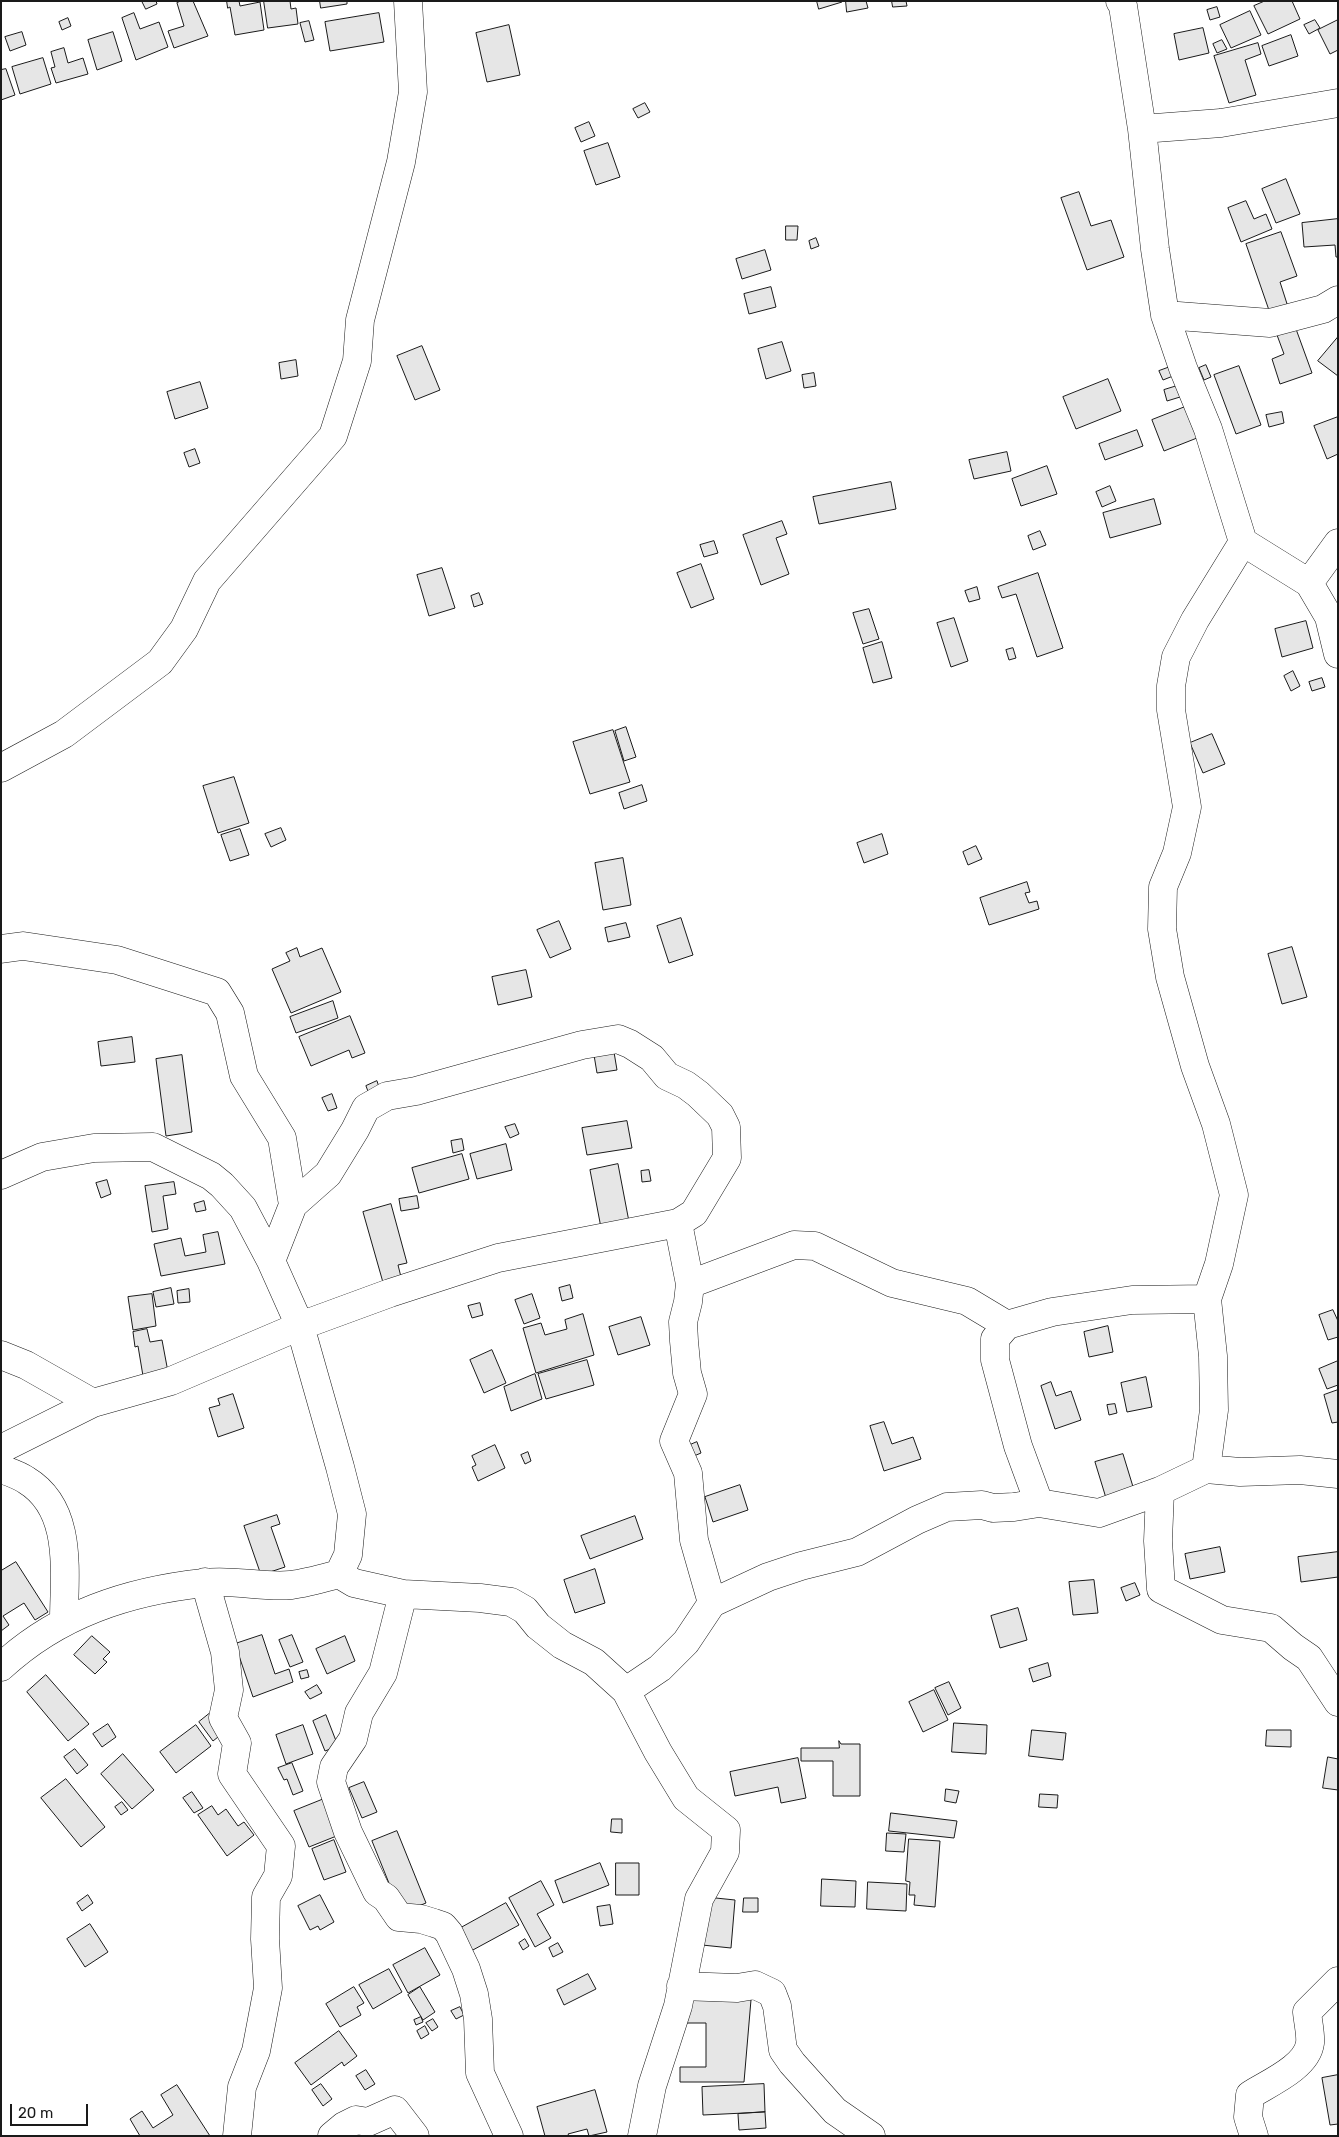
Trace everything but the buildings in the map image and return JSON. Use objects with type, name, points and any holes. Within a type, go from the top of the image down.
[{"type":"street","points":[[1,768],[64,734],[160,662],[184,629],[207,581],[333,436],[357,361],[360,320],[401,162],[413,92],[408,1]]},
{"type":"street","points":[[1120,1],[1123,6],[1142,129],[1164,315],[1208,429],[1243,542],[1309,583],[1329,617],[1338,654]]},
{"type":"street","points":[[1142,129],[1221,123],[1338,103]]},
{"type":"street","points":[[1164,315],[1270,323],[1323,309],[1338,300]]},
{"type":"street","points":[[1206,1469],[1214,1410],[1213,1356],[1207,1299],[1219,1264],[1234,1195],[1216,1124],[1196,1066],[1170,977],[1162,929],[1163,887],[1177,853],[1187,807],[1171,710],[1171,686],[1176,657],[1195,620],[1243,542]]},
{"type":"street","points":[[1309,583],[1338,543]]},
{"type":"street","points":[[1,948],[23,946],[117,960],[217,992],[230,1013],[244,1076],[282,1138],[293,1204]]},
{"type":"street","points":[[1,1450],[93,1404],[171,1381],[300,1326],[390,1294],[498,1258],[678,1223],[694,1213],[727,1158],[726,1127],[720,1115],[698,1094],[686,1085],[667,1076],[652,1058],[618,1039],[582,1045],[416,1091],[388,1096],[366,1108],[328,1174],[293,1204],[271,1261]]},
{"type":"street","points":[[1,1174],[42,1157],[94,1148],[153,1147],[211,1176],[243,1208],[271,1261],[300,1326],[352,1514],[348,1555],[339,1574]]},
{"type":"street","points":[[678,1223],[690,1284],[683,1322],[687,1373],[693,1394],[674,1441],[688,1473],[694,1540],[712,1603]]},
{"type":"street","points":[[690,1284],[794,1245],[815,1246],[892,1283],[967,1301],[1007,1325]]},
{"type":"street","points":[[1039,1503],[1018,1446],[995,1360],[995,1339],[1007,1325],[1052,1312],[1132,1300],[1207,1299]]},
{"type":"street","points":[[1,1355],[26,1365],[93,1404]]},
{"type":"street","points":[[1,1469],[27,1480],[50,1502],[60,1524],[65,1554],[64,1621]]},
{"type":"street","points":[[626,1692],[660,1668],[686,1642],[712,1603],[768,1577],[857,1552],[916,1520],[947,1507],[982,1505],[993,1508],[1039,1503],[1099,1513],[1160,1491],[1206,1469],[1240,1472],[1300,1470],[1338,1474]]},
{"type":"street","points":[[1160,1491],[1158,1541],[1161,1589],[1222,1620],[1271,1628],[1309,1658],[1338,1702]]},
{"type":"street","points":[[1,1667],[12,1657],[64,1621],[119,1598],[205,1582],[290,1585],[339,1574],[354,1583],[403,1594],[480,1598],[511,1602],[526,1610],[538,1626],[562,1645],[594,1662],[626,1692],[658,1752],[686,1798],[726,1830],[724,1852],[699,1900],[678,2006],[652,2086],[642,2136]]},
{"type":"street","points":[[205,1582],[225,1652],[229,1690],[223,1718],[237,1743],[232,1774],[281,1846],[278,1876],[266,1897],[264,1939],[268,1988],[256,2051],[242,2086],[237,2136]]},
{"type":"street","points":[[403,1594],[383,1673],[359,1713],[353,1739],[334,1767],[331,1782],[348,1832],[377,1892],[386,1898],[399,1917],[421,1919],[434,1923],[443,1926],[449,1933],[466,1969],[474,1994],[480,2073],[509,2136]]},
{"type":"street","points":[[1309,1658],[1338,1658]]},
{"type":"street","points":[[1254,2136],[1248,2117],[1250,2095],[1286,2074],[1307,2056],[1311,2042],[1307,2012],[1338,1981]]},
{"type":"street","points":[[681,1986],[737,1988],[755,1985],[772,1993],[777,2006],[783,2050],[792,2064],[835,2111],[871,2136]]},
{"type":"street","points":[[332,2136],[344,2126],[356,2120],[368,2122],[395,2110],[415,2136]]}]
